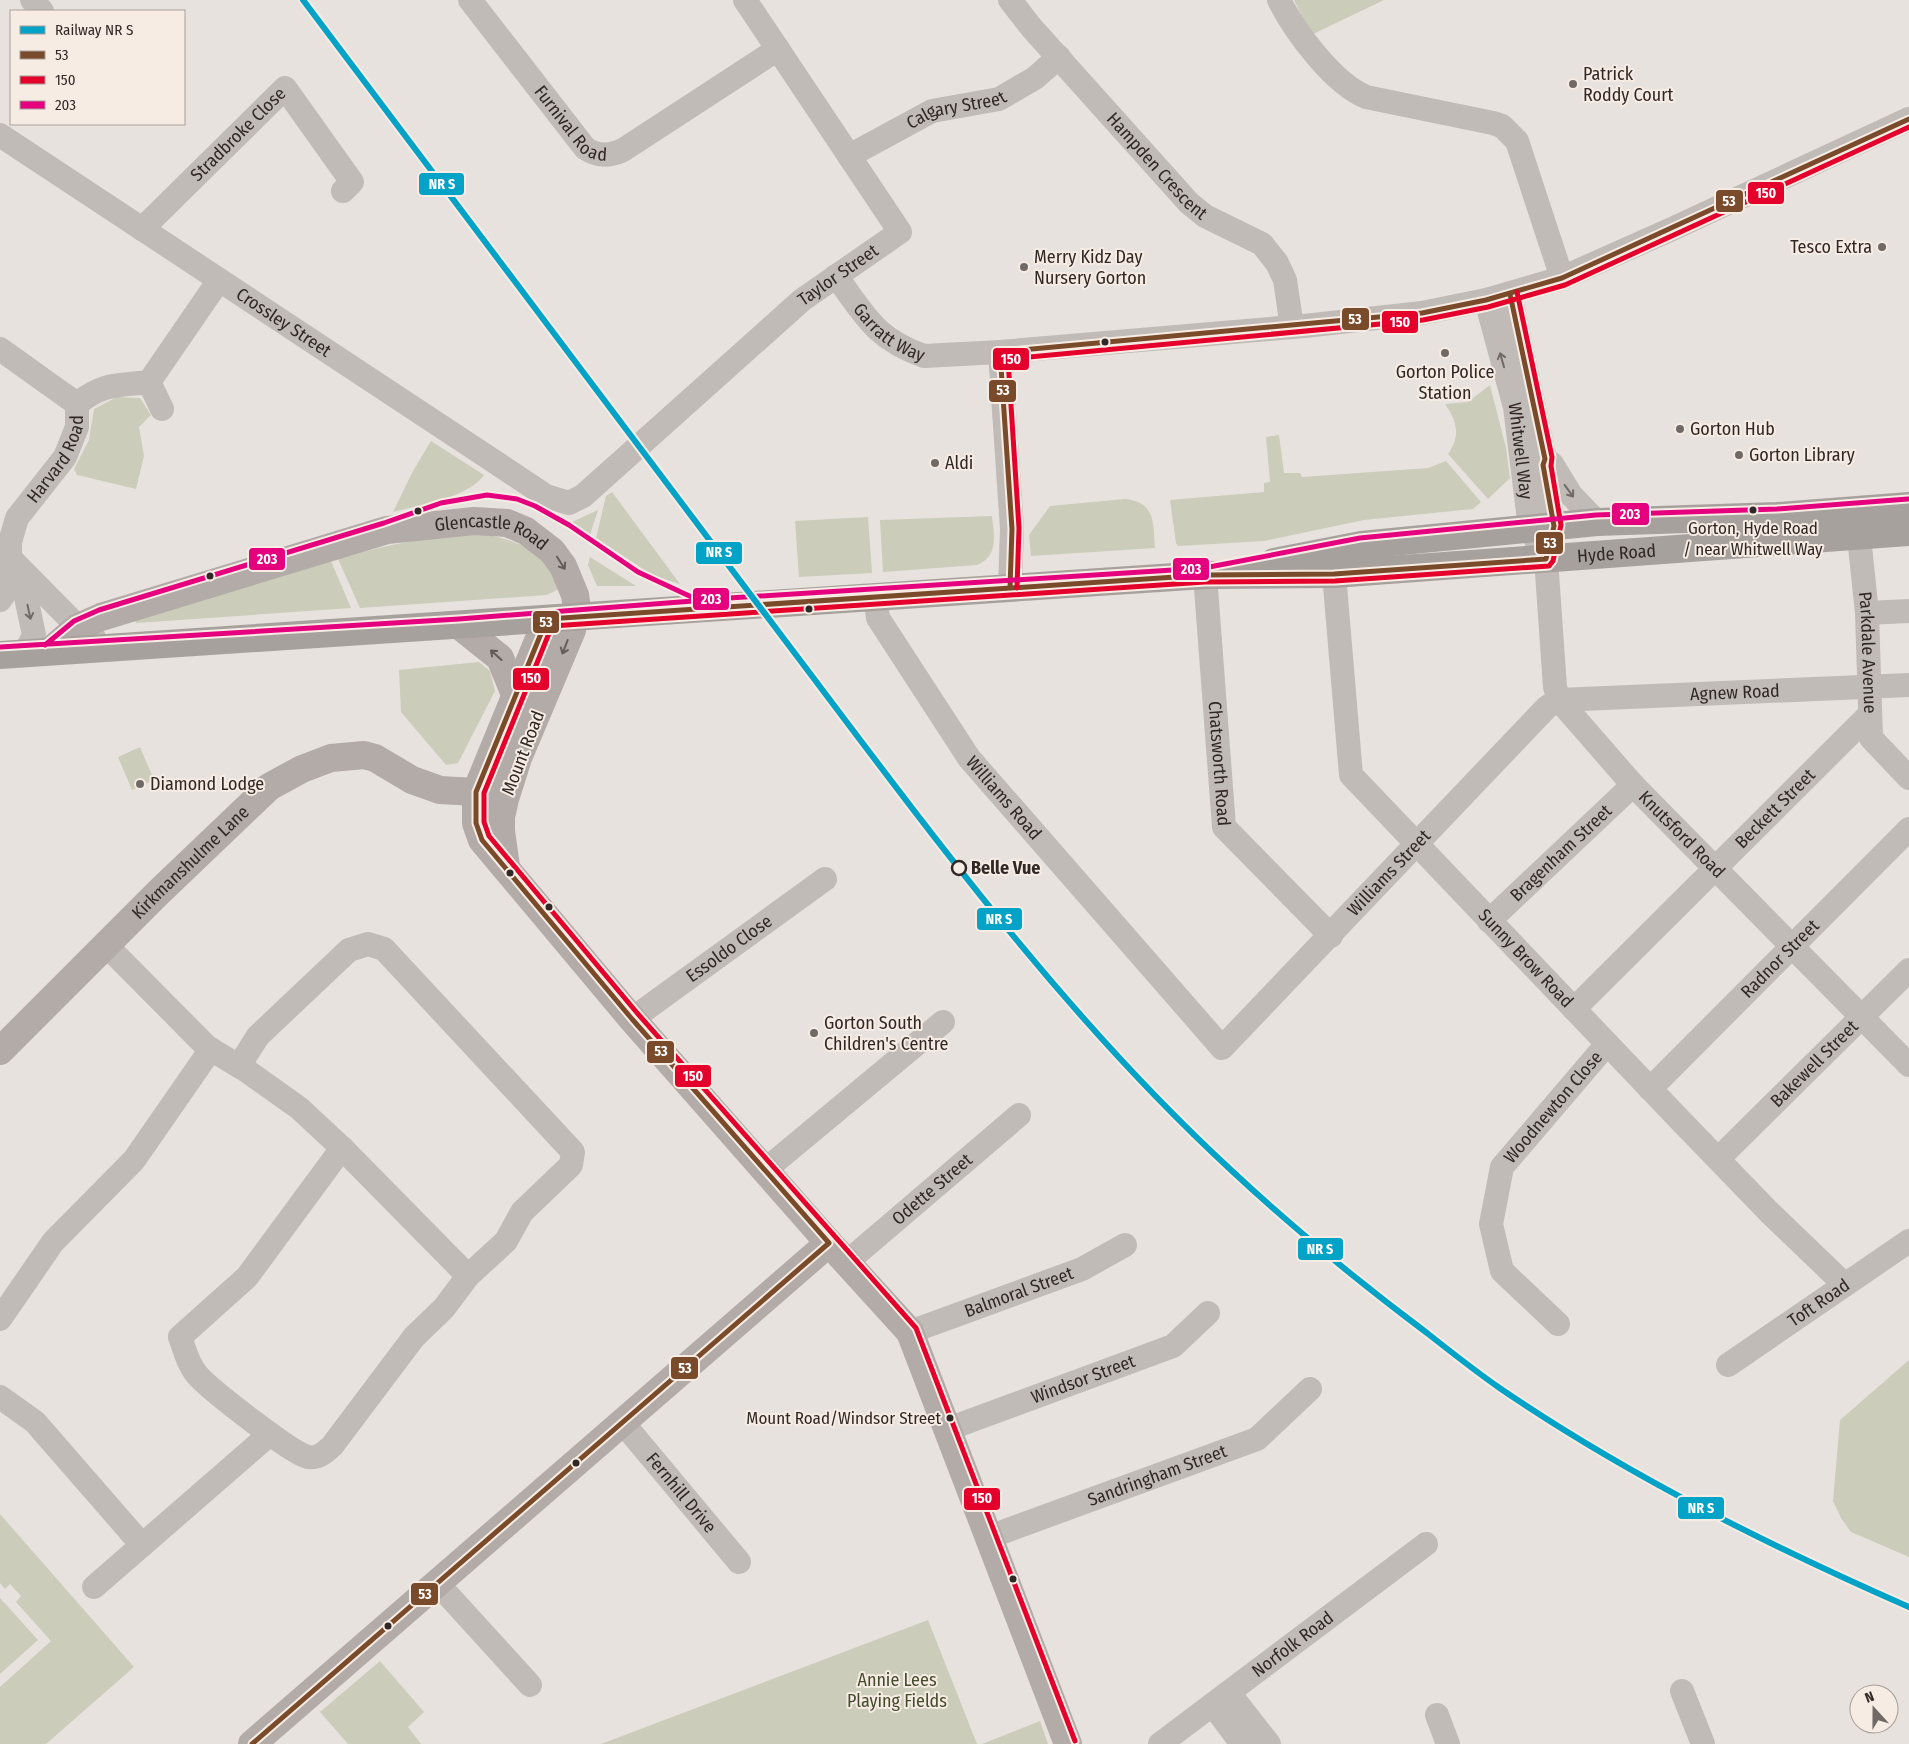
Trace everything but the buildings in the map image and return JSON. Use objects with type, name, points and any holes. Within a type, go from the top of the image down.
[{"type":"highway","name":"Hyde Road","points":[[25,653],[460,626],[576,616],[1205,575],[1334,574],[1546,559],[1858,523],[1909,506]]},
{"type":"highway","name":"Hyde Road","points":[[1205,575],[1360,545],[1597,522],[1776,516],[1858,523],[1909,532]]},
{"type":"main road","name":"Glencastle Road","points":[[25,653],[78,627],[110,614],[387,530],[474,521],[507,523],[526,531],[552,551],[563,566],[575,595],[576,616]]},
{"type":"main road","name":"Mount Road","points":[[506,867],[501,818],[518,758],[561,658],[576,616]]},
{"type":"main road","name":"Mount Road","points":[[547,619],[476,792],[477,830],[482,840],[632,1019],[910,1332],[1068,1744]]},
{"type":"main road","points":[[460,626],[500,658],[516,697]]},
{"type":"main road","name":"Kirkmanshulme Lane","points":[[0,1051],[106,945],[270,787],[302,769],[331,758],[364,755],[376,758],[428,787],[476,792]]},
{"type":"main road","points":[[476,792],[489,789],[518,758]]},
{"type":"main road","points":[[252,1744],[623,1423],[838,1253]]},
{"type":"street","points":[[32,0],[41,10]]},
{"type":"street","name":"Taylor Street","points":[[569,503],[583,496],[802,300],[900,232],[745,0]]},
{"type":"street","name":"Hampden Crescent","points":[[1010,0],[1189,203],[1205,216],[1262,244],[1277,262],[1285,280],[1292,326]]},
{"type":"street","points":[[1280,0],[1296,31],[1343,83],[1356,92],[1366,97],[1494,123],[1510,133],[1517,141],[1562,278]]},
{"type":"street","name":"Furnival Road","points":[[472,1],[585,148],[593,153],[614,154],[623,150],[778,49]]},
{"type":"street","name":"Calgary Street","points":[[849,156],[932,111],[999,99],[1035,78],[1059,57]]},
{"type":"street","name":"Stradbroke Close","points":[[142,229],[285,88],[352,182],[343,191]]},
{"type":"street","name":"Garratt Way","points":[[836,276],[883,336],[904,349],[924,356],[1000,352],[1422,313],[1510,294],[1562,278],[1909,119]]},
{"type":"street","name":"Crossley Street","points":[[0,135],[538,491],[546,496],[569,503]]},
{"type":"street","points":[[162,409],[149,382],[219,280]]},
{"type":"street","name":"Whitwell Way","points":[[1510,294],[1545,459],[1542,527]]},
{"type":"street","name":"Whitwell Way","points":[[1486,300],[1515,407],[1542,527],[1546,559]]},
{"type":"street","points":[[0,349],[77,404]]},
{"type":"street","points":[[1000,352],[1012,529],[1010,588]]},
{"type":"street","name":"Harvard Road","points":[[10,557],[18,518],[65,457],[72,444],[77,427],[77,404],[85,397],[108,386],[120,383],[149,382]]},
{"type":"street","name":"Whitwell Way","points":[[1545,459],[1552,464],[1571,494],[1597,522]]},
{"type":"street","name":"Parkdale Avenue","points":[[1858,523],[1867,613],[1871,738],[1909,778]]},
{"type":"street","points":[[0,600],[10,585],[10,557]]},
{"type":"street","points":[[10,557],[78,627],[106,647]]},
{"type":"street","points":[[10,557],[34,635],[25,653]]},
{"type":"street","name":"Knutsford Road","points":[[1546,559],[1555,687],[1559,700],[1633,785],[1909,1065]]},
{"type":"street","name":"Sunny Brow Road","points":[[1334,574],[1350,775],[1650,1089],[1770,1212],[1845,1285]]},
{"type":"street","name":"Chatsworth Road","points":[[1205,575],[1224,827],[1331,936]]},
{"type":"street","name":"Williams Road","points":[[876,597],[878,618],[969,758],[1222,1048]]},
{"type":"street","points":[[1867,613],[1909,611]]},
{"type":"street","name":"Agnew Road","points":[[1559,700],[1909,685]]},
{"type":"street","name":"Williams Street","points":[[1222,1048],[1331,936],[1415,844],[1547,707],[1559,700]]},
{"type":"street","name":"Beckett Street","points":[[1574,1010],[1870,714]]},
{"type":"street","name":"Bragenham Street","points":[[1489,921],[1633,785]]},
{"type":"street","name":"Radnor Street","points":[[1650,1089],[1909,829]]},
{"type":"street","name":"Essoldo Close","points":[[632,1019],[825,879]]},
{"type":"street","points":[[239,1066],[258,1036],[349,950],[368,944],[384,948],[573,1152],[571,1165],[522,1212],[506,1241],[468,1276],[444,1308],[414,1336],[332,1446],[318,1457],[308,1457],[270,1434],[199,1377],[188,1360],[180,1337],[247,1277],[342,1148]]},
{"type":"street","points":[[106,945],[211,1049],[299,1108],[342,1148],[468,1276]]},
{"type":"street","name":"Bakewell Street","points":[[1719,1158],[1909,970]]},
{"type":"street","points":[[765,1170],[943,1022]]},
{"type":"street","name":"Woodnewton Close","points":[[1558,1324],[1502,1271],[1490,1224],[1502,1167],[1607,1044]]},
{"type":"street","points":[[0,1319],[8,1289],[134,1160],[211,1049]]},
{"type":"street","name":"Odette Street","points":[[838,1253],[1019,1115]]},
{"type":"street","name":"Toft Road","points":[[1728,1365],[1909,1241]]},
{"type":"street","name":"Balmoral Street","points":[[910,1332],[1082,1269],[1124,1244]]},
{"type":"street","name":"Windsor Street","points":[[948,1429],[1173,1346],[1208,1313]]},
{"type":"street","name":"Sandringham Street","points":[[989,1537],[1257,1439],[1310,1389]]},
{"type":"street","points":[[0,1398],[36,1422],[142,1545]]},
{"type":"street","name":"Fernhill Drive","points":[[623,1423],[739,1562]]},
{"type":"street","points":[[94,1587],[270,1434]]},
{"type":"street","name":"Norfolk Road","points":[[1160,1744],[1426,1544]]},
{"type":"street","points":[[438,1584],[530,1685]]},
{"type":"street","points":[[1682,1692],[1703,1744]]},
{"type":"street","points":[[1221,1699],[1242,1744]]},
{"type":"street","points":[[1221,1699],[1268,1744]]},
{"type":"street","points":[[1437,1715],[1448,1744]]},
{"type":"green space","points":[[1294,0],[1384,0],[1311,35]]},
{"type":"green space","points":[[1490,385],[1506,448],[1510,478],[1488,499],[1448,454],[1455,441],[1456,429],[1452,416],[1445,404],[1468,402]]},
{"type":"green space","points":[[117,397],[140,398],[151,415],[139,427],[144,456],[136,489],[77,475],[74,469],[89,440],[94,409]]},
{"type":"green space","points":[[1279,435],[1284,473],[1300,473],[1302,477],[1428,468],[1446,461],[1481,502],[1473,509],[1364,520],[1264,541],[1178,546],[1170,500],[1264,492],[1264,483],[1270,482],[1266,437]]},
{"type":"green space","points":[[431,441],[484,475],[477,483],[455,495],[393,512],[413,471]]},
{"type":"green space","points":[[612,492],[680,584],[652,575],[596,538],[606,496]]},
{"type":"green space","points":[[1125,499],[1142,504],[1148,509],[1153,522],[1155,548],[1031,556],[1029,535],[1050,506]]},
{"type":"green space","points":[[598,510],[590,535],[572,522]]},
{"type":"green space","points":[[992,516],[994,544],[992,551],[984,561],[977,565],[883,572],[880,520]]},
{"type":"green space","points":[[868,517],[872,573],[799,577],[795,521]]},
{"type":"green space","points":[[482,534],[520,544],[538,556],[554,575],[561,588],[547,595],[360,608],[338,559],[373,549],[409,542],[445,536]]},
{"type":"green space","points":[[590,557],[636,586],[597,586],[588,565]]},
{"type":"green space","points":[[331,561],[351,608],[136,623],[135,619]]},
{"type":"green space","points":[[479,662],[490,671],[495,691],[458,763],[446,765],[401,712],[399,670]]},
{"type":"green space","points":[[140,747],[154,780],[132,790],[118,757]]},
{"type":"green space","points":[[1909,1360],[1909,1557],[1851,1532],[1841,1518],[1833,1501],[1840,1420]]},
{"type":"green space","points":[[0,1514],[134,1667],[46,1744],[0,1744],[0,1687],[51,1641],[16,1602],[21,1596],[10,1584],[5,1589],[0,1583]]},
{"type":"green space","points":[[0,1598],[38,1640],[0,1674]]},
{"type":"green space","name":"Annie Lees Playing Fields","points":[[928,1620],[977,1744],[601,1744]]},
{"type":"green space","points":[[380,1661],[424,1712],[408,1727],[421,1744],[348,1744],[320,1712]]},
{"type":"green space","name":"Annie Lees Playing Fields","points":[[1040,1721],[1048,1744],[982,1744]]},
{"type":"transit line","points":[[303,0],[942,847],[1051,981],[1168,1109],[1254,1192],[1302,1234],[1376,1294],[1501,1389],[1549,1421],[1649,1480],[1752,1534],[1909,1607]]},
{"type":"transit line","name":"53","points":[[1010,588],[1012,529],[1000,352],[1422,313],[1486,300],[1562,278],[1909,119]]},
{"type":"transit line","name":"150","points":[[1017,588],[1019,528],[1008,359],[1423,320],[1488,307],[1565,285],[1909,127]]},
{"type":"transit line","name":"150","points":[[1075,1741],[916,1328],[638,1014],[489,836],[484,822],[484,793],[552,626],[1205,582],[1335,581],[1549,566],[1553,561],[1561,525],[1551,466],[1552,457],[1517,292]]},
{"type":"transit line","name":"53","points":[[829,1243],[632,1019],[482,840],[476,823],[476,792],[547,619],[1205,575],[1334,574],[1546,559],[1554,526],[1543,465],[1545,459],[1510,294]]},
{"type":"transit line","name":"203","points":[[45,645],[74,621],[99,610],[384,523],[441,503],[487,495],[517,499],[535,506],[569,525],[638,572],[698,600],[1204,568],[1360,538],[1596,515],[1777,509],[1908,499]]},
{"type":"transit line","name":"203","points":[[0,647],[459,619],[693,601]]},
{"type":"transit line","name":"53","points":[[252,1744],[829,1243]]},
{"type":"place","name":"Patrick Roddy Court","points":[[1573,84]]},
{"type":"place","name":"Tesco Extra","points":[[1882,247]]},
{"type":"place","name":"Merry Kidz Day Nursery Gorton","points":[[1024,267]]},
{"type":"place","name":"Gorton Police Station","points":[[1445,353]]},
{"type":"place","name":"Gorton Hub","points":[[1680,429]]},
{"type":"place","name":"Gorton Library","points":[[1739,455]]},
{"type":"place","name":"Aldi","points":[[935,463]]},
{"type":"place","name":"Gorton, Hyde Road / near Whitwell Way","points":[[1753,510]]},
{"type":"place","name":"Diamond Lodge","points":[[140,784]]},
{"type":"place","name":"Belle Vue","points":[[959,868]]},
{"type":"place","name":"Gorton South Children's Centre","points":[[814,1033]]},
{"type":"place","name":"Mount Road/Windsor Street","points":[[950,1418]]}]
